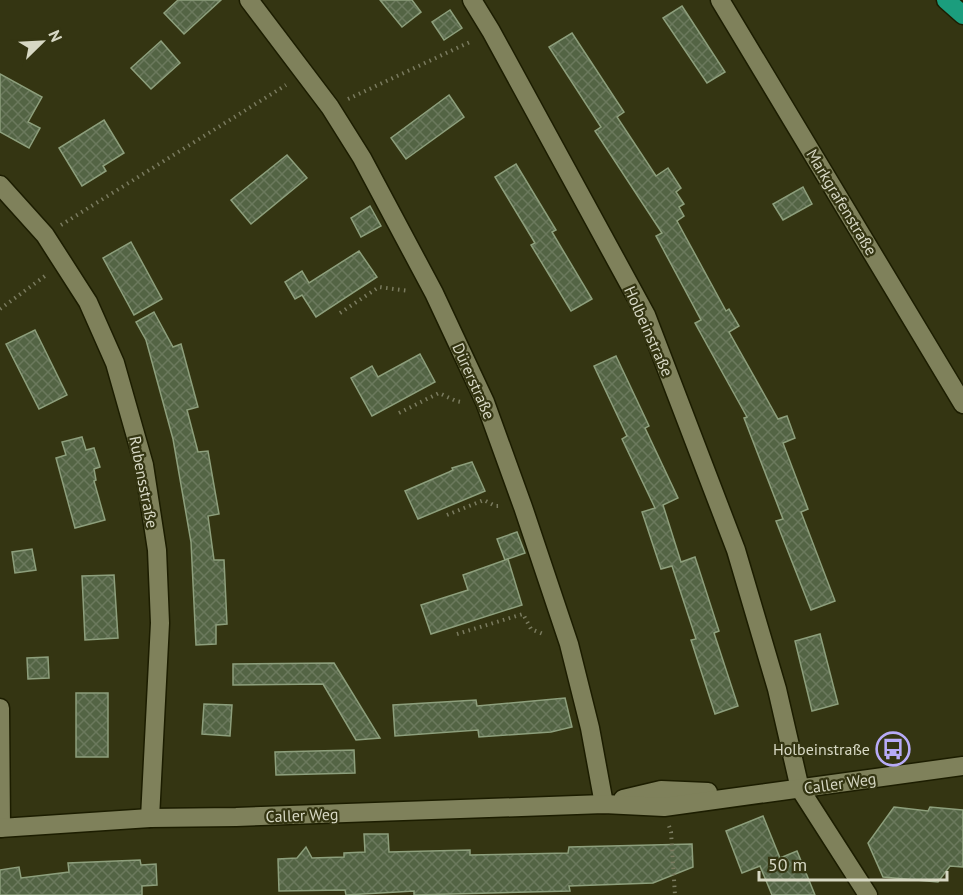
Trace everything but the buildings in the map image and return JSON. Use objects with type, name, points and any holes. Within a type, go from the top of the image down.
[{"type":"highway","points":[[946,0],[963,15]]},
{"type":"street","name":"Dürerstraße","points":[[249,0],[330,107],[362,158],[434,293],[485,402],[569,644],[590,728],[604,804]]},
{"type":"street","name":"Holbeinstraße","points":[[472,0],[646,315],[736,550],[777,688],[800,789],[868,895]]},
{"type":"street","name":"Markgrafenstraße","points":[[720,0],[963,404]]},
{"type":"street","name":"Rubensstraße","points":[[0,185],[45,235],[88,302],[115,363],[144,465],[157,550],[160,622],[150,818]]},
{"type":"street","points":[[0,708],[1,828]]},
{"type":"street","name":"Caller Weg","points":[[1,828],[150,818],[604,804],[664,807],[963,766]]},
{"type":"street","name":"Caller Weg","points":[[604,804],[661,790],[752,794]]},
{"type":"path","points":[[330,107],[491,31]]},
{"type":"path","points":[[45,235],[305,73]]},
{"type":"path","points":[[0,309],[53,271]]},
{"type":"path","points":[[340,313],[379,287],[434,293]]},
{"type":"path","points":[[399,413],[439,393],[456,401],[485,402]]},
{"type":"path","points":[[447,515],[484,500],[495,506],[523,507]]},
{"type":"path","points":[[457,634],[523,614],[531,629],[569,644]]},
{"type":"path","points":[[664,807],[671,832],[675,895]]},
{"type":"place","name":"Holbeinstraße","points":[[893,749]]}]
